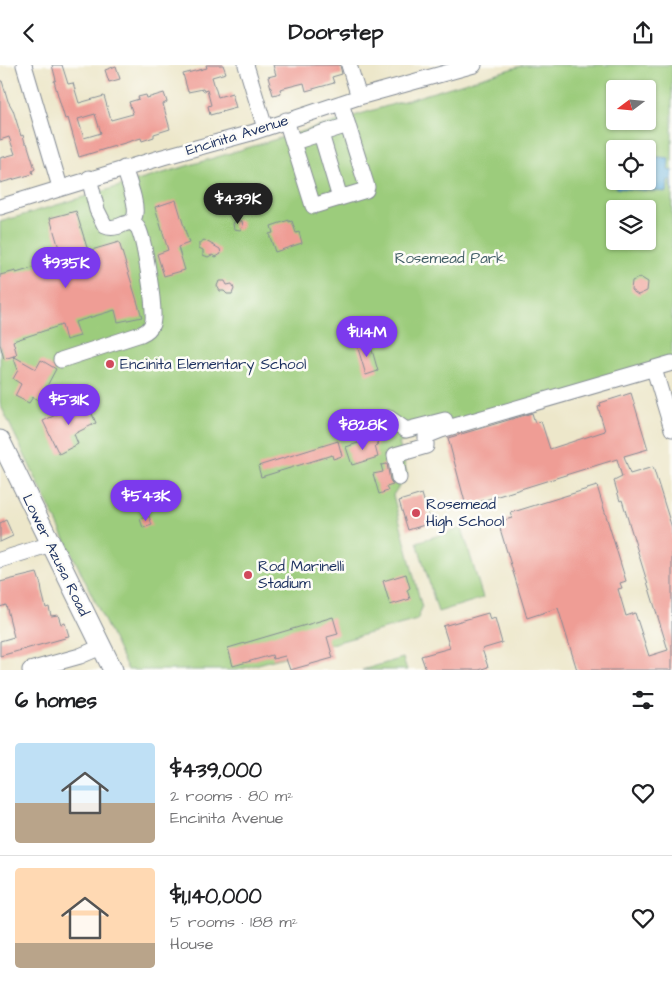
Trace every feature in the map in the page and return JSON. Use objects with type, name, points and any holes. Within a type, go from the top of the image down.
[{"type":"main road","name":"Lower Azusa Road","points":[[0,440],[113,670]]},
{"type":"street","points":[[24,65],[60,187]]},
{"type":"street","points":[[246,65],[265,128]]},
{"type":"street","points":[[349,65],[359,97]]},
{"type":"street","name":"Encinita Avenue","points":[[0,207],[60,187],[265,128],[359,97],[474,65]]},
{"type":"street","points":[[286,120],[313,206],[340,199],[367,189],[341,103]]},
{"type":"street","points":[[294,142],[348,125]]},
{"type":"street","points":[[321,134],[340,199]]},
{"type":"street","points":[[89,179],[97,210],[105,226],[109,228],[119,226],[131,222],[136,209],[124,168]]},
{"type":"street","points":[[61,360],[141,334],[148,330],[153,323],[154,311],[151,289],[139,229],[131,222]]},
{"type":"street","points":[[389,418],[406,430],[672,354]]},
{"type":"street","points":[[400,478],[395,455],[426,446],[426,436],[672,363]]},
{"type":"street","points":[[654,369],[672,429]]},
{"type":"street","points":[[0,560],[51,544]]},
{"type":"street","points":[[30,670],[80,656],[102,647]]},
{"type":"green space","name":"Rosemead Park","points":[[524,65],[672,65],[672,363],[399,443],[407,474],[393,495],[422,608],[417,620],[237,670],[128,670],[0,404],[0,222]]},
{"type":"green space","points":[[462,528],[483,598],[438,612],[417,542]]},
{"type":"green space","points":[[403,658],[407,670],[362,670]]},
{"type":"water","points":[[656,157],[669,158],[668,170],[672,171],[672,192],[671,180],[668,180],[667,192],[642,190],[656,190]]},
{"type":"building","points":[[52,65],[62,65],[68,84],[73,83],[79,103],[104,96],[111,120],[133,114],[129,102],[139,99],[138,97],[146,95],[147,98],[164,93],[167,102],[163,104],[170,129],[154,134],[154,137],[142,141],[141,138],[79,157],[68,118],[65,119],[59,99],[54,81],[56,80]],"holes":[[[95,114],[101,133],[84,138],[78,119]]]},
{"type":"building","points":[[206,65],[223,65],[226,73],[212,77],[218,97],[232,93],[236,108],[210,115],[208,106],[211,105],[207,90],[188,92],[183,74],[207,68]]},
{"type":"building","points":[[273,65],[340,65],[342,74],[332,77],[334,83],[306,91],[304,83],[280,89],[281,93],[273,95],[268,77],[276,75]]},
{"type":"building","points":[[116,66],[120,79],[109,82],[105,70]]},
{"type":"building","points":[[0,81],[2,81],[21,136],[23,135],[25,143],[27,143],[35,169],[32,171],[33,174],[0,183],[0,158],[15,154],[9,137],[0,140]]},
{"type":"building","points":[[176,200],[189,243],[178,247],[185,270],[164,276],[157,254],[168,250],[155,207]]},
{"type":"building","points":[[76,211],[88,251],[119,242],[142,317],[118,322],[115,310],[75,322],[80,336],[66,340],[62,325],[13,341],[17,355],[4,359],[0,344],[0,275],[16,271],[16,273],[53,262],[52,258],[61,255],[50,218]]},
{"type":"building","points":[[236,220],[242,221],[243,226],[240,230],[234,229],[233,224]]},
{"type":"building","points":[[289,220],[289,222],[292,221],[296,233],[299,232],[302,243],[275,252],[269,234],[273,233],[271,226]]},
{"type":"building","points":[[204,240],[220,249],[221,254],[216,257],[203,255],[203,250],[199,248],[199,243]]},
{"type":"building","points":[[640,277],[648,282],[647,291],[638,295],[631,290],[632,281]]},
{"type":"building","points":[[219,281],[225,281],[227,285],[232,284],[234,289],[232,294],[220,291],[217,286]]},
{"type":"building","points":[[366,340],[369,351],[372,350],[378,371],[366,375],[356,342]]},
{"type":"building","points":[[13,356],[36,369],[41,360],[56,369],[39,401],[33,397],[29,403],[15,396],[21,384],[13,379],[18,370]]},
{"type":"building","points":[[631,393],[648,449],[624,456],[630,474],[653,467],[672,528],[672,670],[577,670],[558,608],[527,618],[498,522],[512,518],[510,513],[597,486],[626,581],[620,583],[622,588],[618,589],[626,616],[635,613],[649,656],[668,650],[622,500],[620,501],[614,481],[622,477],[617,459],[466,506],[448,438],[532,413],[535,423],[541,421],[550,449],[605,431],[598,407],[601,406],[600,403]]},
{"type":"building","points":[[86,400],[96,423],[74,434],[78,444],[59,454],[43,421]]},
{"type":"building","points":[[376,437],[378,445],[375,446],[378,457],[352,465],[346,447]]},
{"type":"building","points":[[338,441],[342,456],[333,459],[332,455],[261,477],[258,466]]},
{"type":"building","points":[[387,464],[390,480],[393,485],[386,487],[388,491],[379,494],[373,474],[383,472],[381,465]]},
{"type":"building","points":[[422,494],[431,523],[408,530],[399,501]]},
{"type":"building","points":[[149,516],[152,525],[143,528],[140,519]]},
{"type":"building","points":[[6,520],[13,536],[0,542],[0,523]]},
{"type":"building","points":[[37,573],[46,608],[49,607],[51,616],[58,615],[61,624],[65,623],[69,636],[0,656],[0,641],[14,637],[6,605],[0,607],[0,582]]},
{"type":"building","points":[[406,574],[410,588],[407,590],[410,599],[390,605],[383,581]]},
{"type":"building","points":[[488,613],[490,620],[495,618],[502,643],[482,649],[488,667],[479,670],[426,670],[421,656],[450,648],[443,626]]},
{"type":"building","points":[[333,617],[338,634],[327,637],[333,658],[290,670],[285,656],[273,659],[272,655],[233,666],[228,648]]},
{"type":"place","name":"Encinita Elementary School","points":[[110,364]]},
{"type":"place","name":"Rosemead High School","points":[[416,513]]},
{"type":"place","name":"Rod Marinelli Stadium","points":[[248,575]]}]
